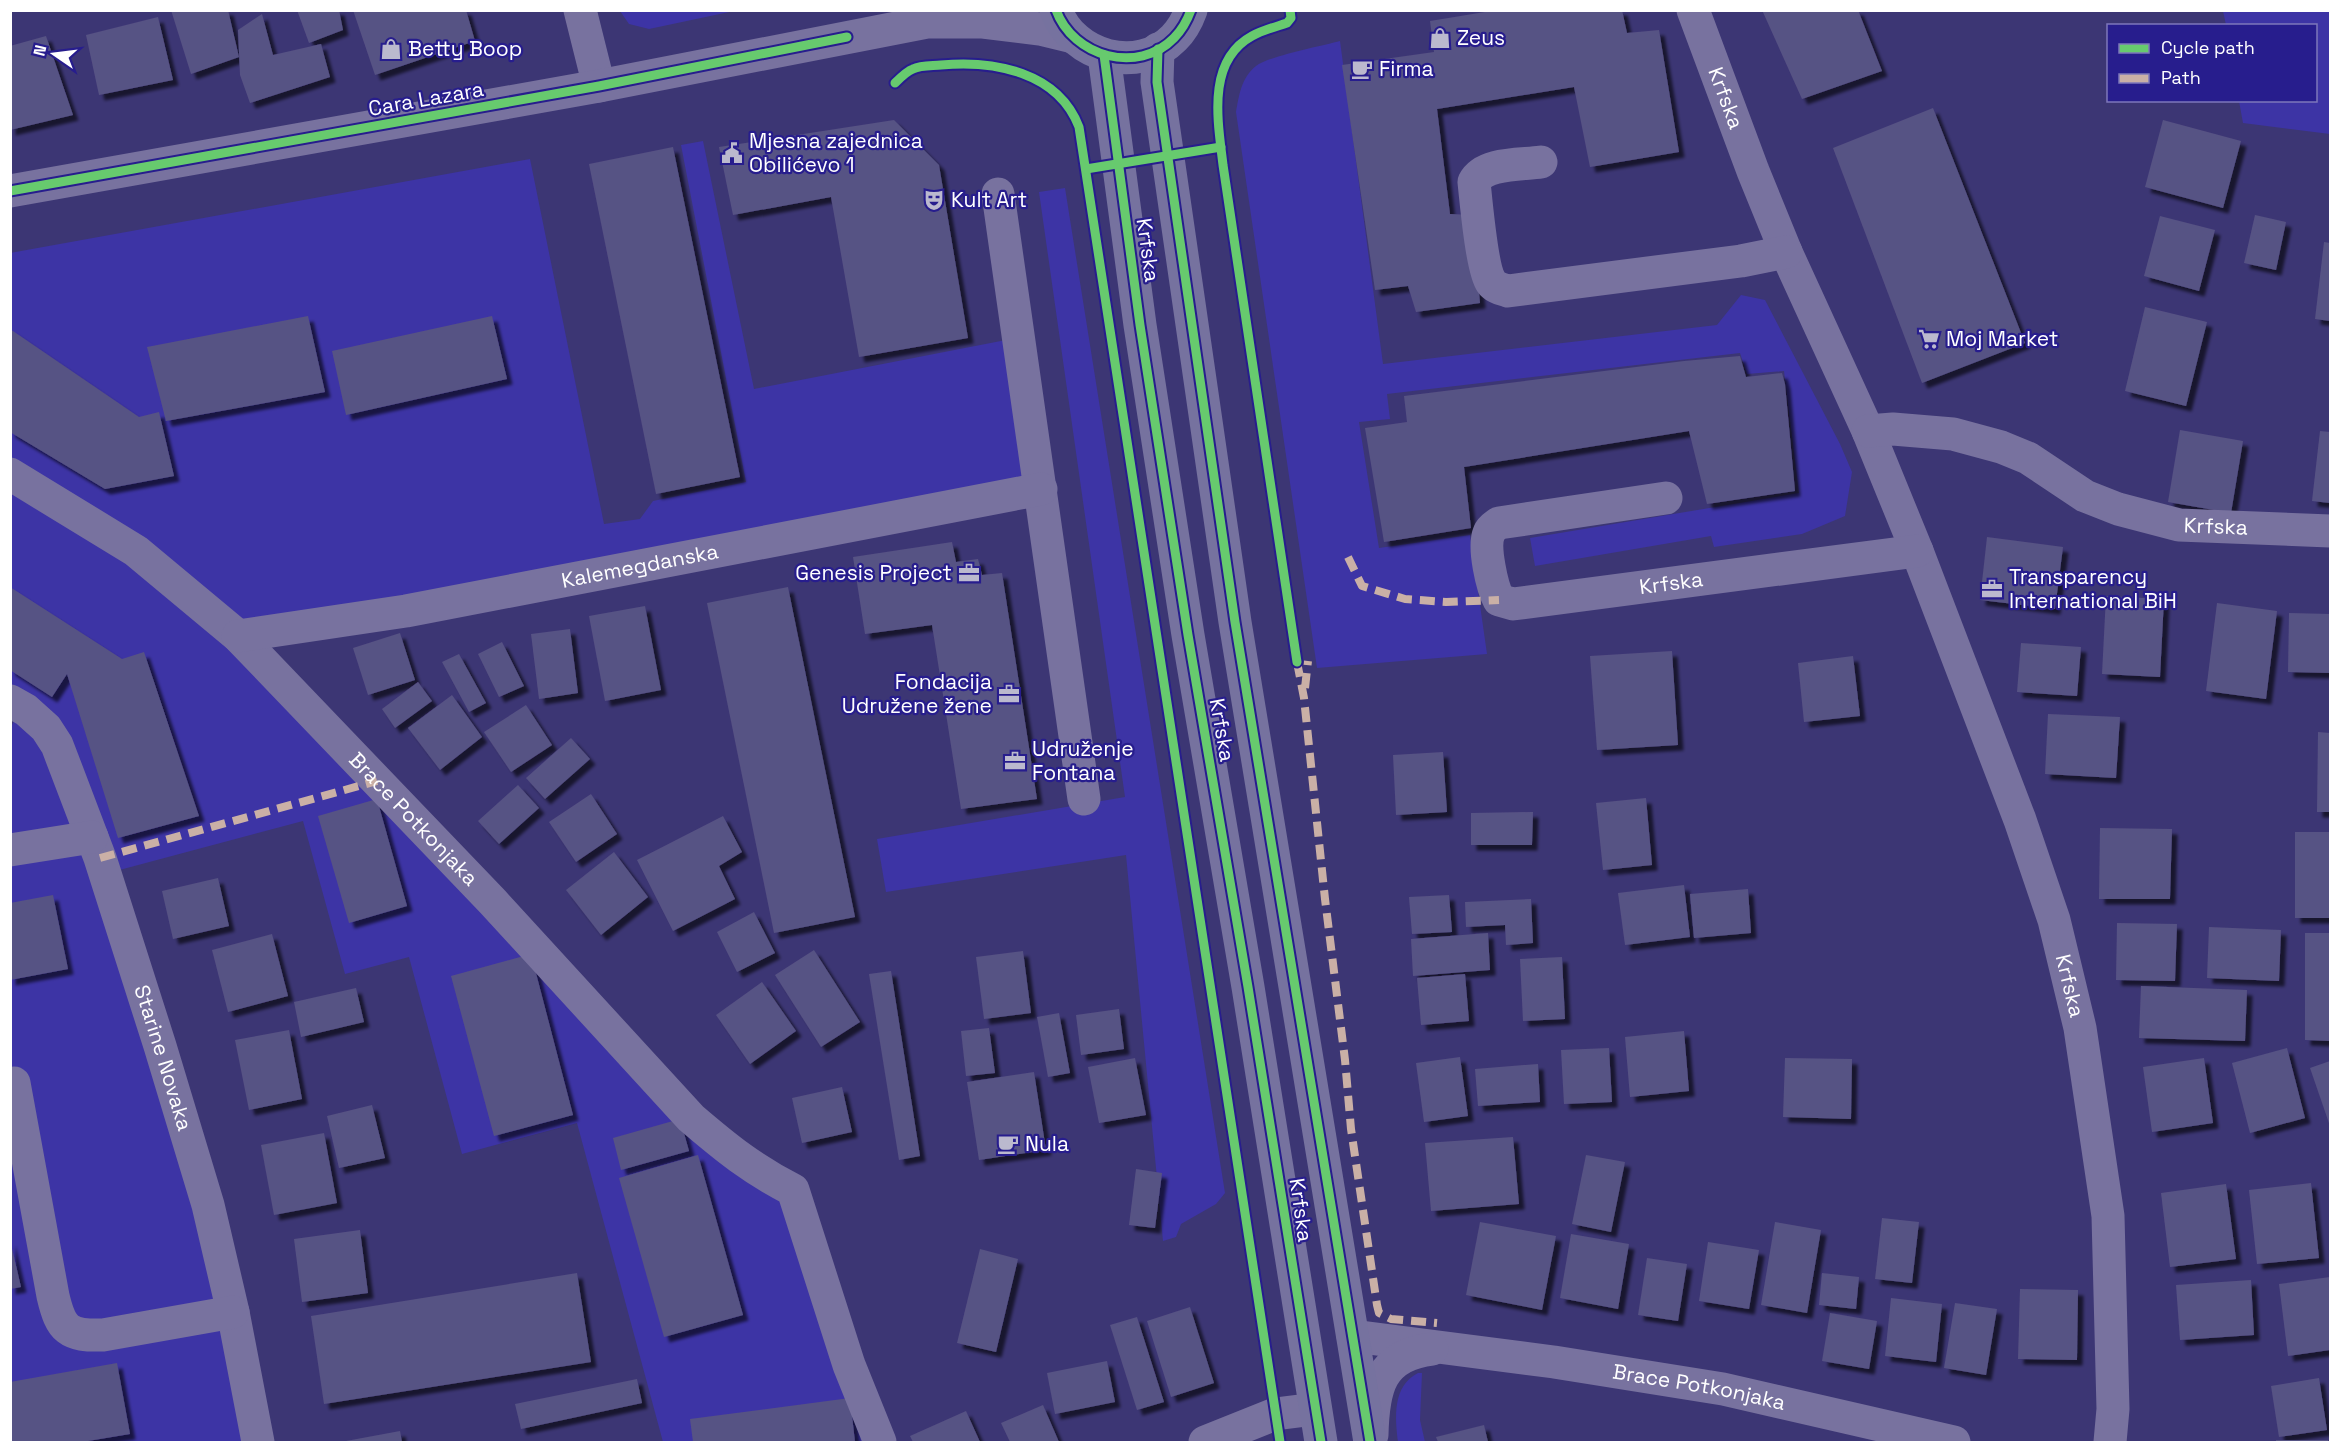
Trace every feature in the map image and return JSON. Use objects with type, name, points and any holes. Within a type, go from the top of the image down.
[{"type":"main road","points":[[1064,24],[1087,48],[1104,55],[1122,58],[1141,56],[1158,49],[1173,39],[1194,15]]},
{"type":"main road","name":"Krfska","points":[[1158,49],[1157,82],[1222,540],[1370,1443]]},
{"type":"main road","name":"Krfska","points":[[1104,55],[1140,325],[1180,590],[1250,998],[1321,1443]]},
{"type":"street","points":[[580,10],[599,86]]},
{"type":"street","name":"Krfska","points":[[1693,10],[1786,252],[1868,431],[1917,551],[2020,820],[2054,920],[2080,1028],[2108,1216],[2114,1409],[2110,1443]]},
{"type":"street","name":"Cara Lazara","points":[[10,191],[599,86],[939,16],[1040,29],[1064,24]]},
{"type":"street","points":[[1541,162],[1490,169],[1477,177],[1474,182],[1486,270],[1492,284],[1499,289],[1508,291],[1741,261],[1786,252]]},
{"type":"street","points":[[998,194],[1084,799]]},
{"type":"street","name":"Krfska","points":[[1868,431],[1893,429],[1953,434],[2001,447],[2028,458],[2085,496],[2118,509],[2179,525],[2331,531]]},
{"type":"street","name":"Brace Potkonjaka","points":[[10,474],[136,551],[238,636],[493,902],[691,1118],[725,1148],[760,1173],[793,1190],[849,1365],[880,1443]]},
{"type":"street","name":"Kalemegdanska","points":[[238,636],[406,611],[1041,489]]},
{"type":"street","name":"Krfska","points":[[1666,498],[1499,523],[1488,535],[1487,544],[1492,587],[1499,600],[1513,604],[1917,551]]},
{"type":"street","name":"Starine Novaka","points":[[10,701],[31,714],[46,728],[57,745],[92,837],[193,1151],[208,1205],[233,1312],[258,1443]]},
{"type":"street","points":[[10,850],[92,837]]},
{"type":"street","points":[[14,1083],[53,1296],[58,1318],[68,1331],[83,1335],[103,1335],[233,1312]]},
{"type":"street","name":"Brace Potkonjaka","points":[[1353,1336],[1554,1362],[1723,1389],[1954,1443]]},
{"type":"street","name":"Brace Potkonjaka","points":[[1370,1443],[1372,1414],[1377,1392],[1391,1364],[1417,1351],[1440,1348]]},
{"type":"street","points":[[1205,1443],[1275,1414],[1315,1409]]},
{"type":"shaded area","points":[[620,11],[734,11],[649,29],[629,24]]},
{"type":"shaded area","points":[[2223,11],[2330,11],[2330,134],[2243,123],[2239,102],[2317,102],[2317,24],[2226,24]]},
{"type":"shaded area","points":[[1340,41],[1383,364],[1717,325],[1741,295],[1765,300],[1840,444],[1852,472],[1845,516],[1802,534],[1714,547],[1711,536],[1535,566],[1530,538],[1799,493],[1784,371],[1747,374],[1740,353],[1387,394],[1390,419],[1359,422],[1379,548],[1470,535],[1487,654],[1317,668],[1236,112],[1244,82],[1256,66],[1284,55]]},
{"type":"shaded area","points":[[703,141],[754,389],[1006,340],[1024,478],[240,628],[11,466],[10,253],[530,159],[604,524],[640,519],[653,501],[746,482],[681,145]]},
{"type":"shaded area","points":[[1065,188],[1225,1193],[1216,1204],[1181,1224],[1176,1237],[1163,1241],[1126,855],[886,892],[877,839],[1125,797],[1039,192]]},
{"type":"shaded area","points":[[10,489],[128,557],[228,643],[788,1202],[869,1442],[663,1442],[577,1123],[462,1154],[409,957],[345,974],[303,821],[112,872],[11,692]]},
{"type":"shaded area","points":[[19,711],[42,733],[150,1035],[252,1442],[11,1442],[10,729]]},
{"type":"shaded area","points":[[1418,1373],[1422,1373],[1420,1420],[1425,1442],[1398,1442],[1396,1413],[1399,1394],[1403,1386]]},
{"type":"building","points":[[171,10],[228,10],[239,57],[191,74]]},
{"type":"building","points":[[297,10],[339,10],[343,30],[309,43]]},
{"type":"building","points":[[353,10],[466,10],[475,41],[375,75]]},
{"type":"building","points":[[1497,10],[1622,10],[1627,33],[1659,30],[1679,152],[1590,167],[1574,87],[1437,109],[1450,214],[1472,215],[1480,303],[1416,312],[1408,286],[1375,290],[1342,65],[1434,52],[1430,21]]},
{"type":"building","points":[[1762,10],[1858,10],[1882,71],[1802,99]]},
{"type":"building","points":[[262,14],[273,55],[321,44],[330,77],[250,103],[240,75],[238,30]]},
{"type":"building","points":[[158,17],[173,80],[99,95],[86,35]]},
{"type":"building","points":[[46,36],[73,115],[10,130],[10,46]]},
{"type":"building","points":[[1933,108],[2025,343],[1922,383],[1833,148]]},
{"type":"building","points":[[894,120],[939,165],[968,338],[859,357],[831,197],[733,215],[719,147]]},
{"type":"building","points":[[2163,120],[2241,141],[2223,208],[2145,187]]},
{"type":"building","points":[[673,147],[740,477],[656,494],[589,164]]},
{"type":"building","points":[[2255,215],[2286,222],[2276,270],[2244,263]]},
{"type":"building","points":[[2160,216],[2215,230],[2199,291],[2144,276]]},
{"type":"building","points":[[2324,242],[2330,243],[2330,321],[2315,319]]},
{"type":"building","points":[[2145,307],[2207,322],[2186,406],[2125,391]]},
{"type":"building","points":[[308,316],[325,392],[166,421],[147,347]]},
{"type":"building","points":[[492,316],[507,379],[346,415],[332,351]]},
{"type":"building","points":[[10,329],[139,417],[159,412],[174,476],[105,489],[10,432]]},
{"type":"building","points":[[1740,356],[1746,377],[1782,373],[1795,491],[1707,504],[1689,431],[1464,467],[1471,528],[1384,542],[1365,428],[1407,422],[1404,396]]},
{"type":"building","points":[[2180,430],[2243,441],[2231,513],[2168,502]]},
{"type":"building","points":[[2320,431],[2330,432],[2330,503],[2312,501]]},
{"type":"building","points":[[1987,537],[2063,547],[2055,609],[1980,600]]},
{"type":"building","points":[[952,542],[956,562],[978,559],[982,575],[1002,573],[1037,799],[961,809],[932,625],[865,634],[853,557]]},
{"type":"building","points":[[10,587],[122,659],[144,652],[199,816],[118,838],[67,674],[52,697],[10,670]]},
{"type":"building","points":[[788,587],[855,917],[774,933],[707,603]]},
{"type":"building","points":[[2106,596],[2164,599],[2160,677],[2102,674]]},
{"type":"building","points":[[2217,603],[2277,611],[2266,699],[2206,691]]},
{"type":"building","points":[[645,606],[661,690],[605,701],[589,616]]},
{"type":"building","points":[[2289,613],[2330,614],[2330,673],[2288,672]]},
{"type":"building","points":[[570,629],[578,693],[539,699],[531,634]]},
{"type":"building","points":[[400,633],[415,680],[368,695],[353,648]]},
{"type":"building","points":[[502,642],[524,686],[499,697],[478,654]]},
{"type":"building","points":[[2021,643],[2081,647],[2077,696],[2017,692]]},
{"type":"building","points":[[1672,651],[1678,745],[1597,750],[1590,656]]},
{"type":"building","points":[[459,654],[486,703],[469,712],[442,662]]},
{"type":"building","points":[[1853,656],[1860,716],[1804,722],[1798,663]]},
{"type":"building","points":[[418,682],[432,701],[395,728],[382,709]]},
{"type":"building","points":[[452,695],[482,737],[440,770],[408,728]]},
{"type":"building","points":[[526,705],[552,745],[511,772],[484,732]]},
{"type":"building","points":[[2048,714],[2120,717],[2116,778],[2045,774]]},
{"type":"building","points":[[2318,732],[2330,733],[2330,812],[2317,812]]},
{"type":"building","points":[[571,738],[590,759],[545,799],[526,778]]},
{"type":"building","points":[[1443,752],[1447,812],[1396,815],[1393,755]]},
{"type":"building","points":[[518,785],[539,808],[499,844],[478,821]]},
{"type":"building","points":[[591,794],[617,834],[576,862],[549,822]]},
{"type":"building","points":[[1646,798],[1652,865],[1603,870],[1596,803]]},
{"type":"building","points":[[377,799],[407,906],[349,923],[318,816]]},
{"type":"building","points":[[1533,812],[1532,845],[1471,845],[1471,813]]},
{"type":"building","points":[[723,816],[742,852],[719,866],[735,899],[673,931],[637,860]]},
{"type":"building","points":[[2100,828],[2172,829],[2170,899],[2099,899]]},
{"type":"building","points":[[2295,832],[2330,832],[2330,918],[2295,918]]},
{"type":"building","points":[[614,852],[648,897],[601,935],[566,890]]},
{"type":"building","points":[[218,878],[229,926],[173,939],[162,891]]},
{"type":"building","points":[[1684,885],[1690,937],[1625,945],[1618,893]]},
{"type":"building","points":[[1748,889],[1751,933],[1694,938],[1690,894]]},
{"type":"building","points":[[53,895],[68,969],[10,980],[10,903]]},
{"type":"building","points":[[1449,895],[1452,932],[1412,934],[1409,897]]},
{"type":"building","points":[[1531,899],[1533,943],[1506,945],[1505,925],[1466,927],[1465,902]]},
{"type":"building","points":[[754,912],[775,953],[737,972],[717,932]]},
{"type":"building","points":[[2117,923],[2177,924],[2175,981],[2116,980]]},
{"type":"building","points":[[2209,927],[2281,930],[2279,981],[2207,978]]},
{"type":"building","points":[[1488,933],[1490,970],[1413,976],[1411,939]]},
{"type":"building","points":[[2305,933],[2330,933],[2330,1041],[2305,1040]]},
{"type":"building","points":[[272,934],[288,996],[228,1012],[212,950]]},
{"type":"building","points":[[814,950],[860,1022],[821,1047],[775,975]]},
{"type":"building","points":[[1023,951],[1031,1013],[984,1019],[976,957]]},
{"type":"building","points":[[531,954],[573,1115],[494,1136],[451,976]]},
{"type":"building","points":[[1562,957],[1565,1019],[1523,1021],[1520,959]]},
{"type":"building","points":[[891,971],[920,1156],[899,1160],[869,974]]},
{"type":"building","points":[[1465,974],[1469,1021],[1421,1025],[1417,978]]},
{"type":"building","points":[[762,982],[796,1031],[750,1064],[716,1015]]},
{"type":"building","points":[[2141,986],[2247,990],[2245,1041],[2139,1038]]},
{"type":"building","points":[[356,988],[364,1022],[301,1037],[294,1002]]},
{"type":"building","points":[[1119,1009],[1124,1049],[1081,1055],[1076,1015]]},
{"type":"building","points":[[1059,1013],[1070,1073],[1048,1077],[1037,1017]]},
{"type":"building","points":[[989,1028],[995,1073],[966,1076],[961,1031]]},
{"type":"building","points":[[289,1030],[302,1099],[249,1110],[235,1040]]},
{"type":"building","points":[[1684,1031],[1689,1091],[1630,1097],[1625,1037]]},
{"type":"building","points":[[1609,1048],[1612,1102],[1564,1104],[1561,1050]]},
{"type":"building","points":[[2287,1048],[2305,1118],[2250,1133],[2232,1063]]},
{"type":"building","points":[[1460,1057],[1468,1116],[1424,1122],[1416,1063]]},
{"type":"building","points":[[1135,1058],[1146,1115],[1099,1123],[1088,1067]]},
{"type":"building","points":[[1785,1058],[1852,1059],[1851,1119],[1783,1117]]},
{"type":"building","points":[[2204,1058],[2213,1123],[2152,1132],[2143,1067]]},
{"type":"building","points":[[2330,1061],[2330,1126],[2310,1068]]},
{"type":"building","points":[[1538,1064],[1540,1102],[1478,1106],[1475,1069]]},
{"type":"building","points":[[1034,1072],[1046,1150],[979,1160],[967,1082]]},
{"type":"building","points":[[842,1087],[852,1132],[802,1143],[792,1098]]},
{"type":"building","points":[[372,1105],[385,1158],[339,1168],[327,1116]]},
{"type":"building","points":[[680,1119],[689,1151],[621,1170],[613,1138]]},
{"type":"building","points":[[324,1133],[337,1203],[274,1215],[261,1145]]},
{"type":"building","points":[[1513,1137],[1519,1204],[1431,1211],[1425,1143]]},
{"type":"building","points":[[698,1155],[743,1315],[664,1337],[619,1178]]},
{"type":"building","points":[[1586,1155],[1625,1162],[1611,1232],[1572,1224]]},
{"type":"building","points":[[1136,1169],[1162,1173],[1155,1228],[1129,1225]]},
{"type":"building","points":[[2311,1183],[2319,1258],[2257,1264],[2249,1190]]},
{"type":"building","points":[[2226,1184],[2236,1259],[2170,1267],[2161,1193]]},
{"type":"building","points":[[1882,1218],[1919,1222],[1912,1283],[1875,1279]]},
{"type":"building","points":[[1480,1222],[1556,1236],[1542,1310],[1466,1295]]},
{"type":"building","points":[[1775,1222],[1821,1230],[1807,1313],[1761,1305]]},
{"type":"building","points":[[360,1230],[368,1293],[302,1302],[294,1239]]},
{"type":"building","points":[[1571,1234],[1629,1244],[1618,1309],[1560,1298]]},
{"type":"building","points":[[10,1240],[21,1287],[10,1289]]},
{"type":"building","points":[[1708,1242],[1759,1250],[1749,1309],[1699,1301]]},
{"type":"building","points":[[980,1249],[1018,1259],[996,1352],[957,1343]]},
{"type":"building","points":[[1647,1258],[1687,1264],[1678,1321],[1638,1315]]},
{"type":"building","points":[[577,1273],[591,1362],[324,1404],[311,1316]]},
{"type":"building","points":[[1822,1273],[1859,1277],[1856,1309],[1819,1305]]},
{"type":"building","points":[[2330,1277],[2330,1350],[2288,1356],[2279,1284]]},
{"type":"building","points":[[2251,1280],[2254,1335],[2180,1340],[2176,1285]]},
{"type":"building","points":[[2020,1289],[2078,1290],[2077,1360],[2018,1359]]},
{"type":"building","points":[[1891,1298],[1942,1304],[1936,1362],[1885,1356]]},
{"type":"building","points":[[1955,1303],[1997,1309],[1986,1375],[1944,1368]]},
{"type":"building","points":[[1190,1307],[1214,1383],[1171,1397],[1147,1321]]},
{"type":"building","points":[[1830,1313],[1877,1321],[1869,1369],[1822,1361]]},
{"type":"building","points":[[1137,1317],[1164,1402],[1137,1410],[1110,1325]]},
{"type":"building","points":[[1107,1361],[1115,1402],[1055,1414],[1047,1373]]},
{"type":"building","points":[[117,1363],[130,1434],[82,1442],[10,1442],[10,1382]]},
{"type":"building","points":[[2319,1378],[2327,1430],[2279,1437],[2271,1386]]},
{"type":"building","points":[[637,1379],[642,1403],[521,1429],[515,1404]]},
{"type":"building","points":[[850,1398],[855,1442],[693,1442],[690,1419]]},
{"type":"building","points":[[1043,1405],[1059,1442],[1010,1442],[1001,1423]]},
{"type":"building","points":[[966,1411],[980,1442],[913,1442],[910,1436]]},
{"type":"building","points":[[1484,1425],[1488,1442],[1438,1442],[1436,1437]]},
{"type":"building","points":[[400,1431],[402,1442],[346,1442],[346,1441]]},
{"type":"building","points":[[2276,1440],[2328,1440],[2328,1442],[2276,1442]]},
{"type":"marked path","points":[[1348,557],[1362,586],[1405,599],[1446,602],[1499,600]]},
{"type":"marked path","points":[[1305,688],[1308,661]]},
{"type":"marked path","points":[[1297,662],[1304,698],[1351,1129],[1377,1305],[1379,1313],[1391,1319],[1437,1323]]},
{"type":"marked path","points":[[100,858],[377,781]]},
{"type":"cycle path","points":[[1056,10],[1064,26],[1091,49],[1108,56],[1125,58],[1143,56],[1159,49],[1179,32],[1191,10]]},
{"type":"cycle path","points":[[1290,10],[1291,18],[1287,23],[1252,36],[1237,47],[1227,61],[1221,76],[1218,112],[1223,165],[1297,662]]},
{"type":"cycle path","points":[[10,191],[599,86],[847,37]]},
{"type":"cycle path","points":[[1158,49],[1157,82],[1235,622],[1370,1442]]},
{"type":"cycle path","points":[[1104,55],[1140,325],[1188,635],[1248,987],[1321,1442]]},
{"type":"cycle path","points":[[895,83],[908,71],[923,66],[961,64],[1002,68],[1040,82],[1056,93],[1069,108],[1079,127],[1280,1442]]},
{"type":"cycle path","points":[[1086,169],[1221,147]]},
{"type":"place","name":"Zeus","points":[[1440,38]]},
{"type":"place","name":"Betty Boop","points":[[391,49]]},
{"type":"place","name":"Firma","points":[[1362,69]]},
{"type":"place","name":"Mjesna zajednica Obilićevo 1","points":[[732,153]]},
{"type":"place","name":"Kult Art","points":[[934,200]]},
{"type":"place","name":"Moj Market","points":[[1929,339]]},
{"type":"place","name":"Genesis Project","points":[[969,573]]},
{"type":"place","name":"Transparency International BiH","points":[[1992,589]]},
{"type":"place","name":"Fondacija Udružene žene","points":[[1009,694]]},
{"type":"place","name":"Udruženje Fontana","points":[[1015,761]]},
{"type":"place","name":"Nula","points":[[1008,1144]]}]
